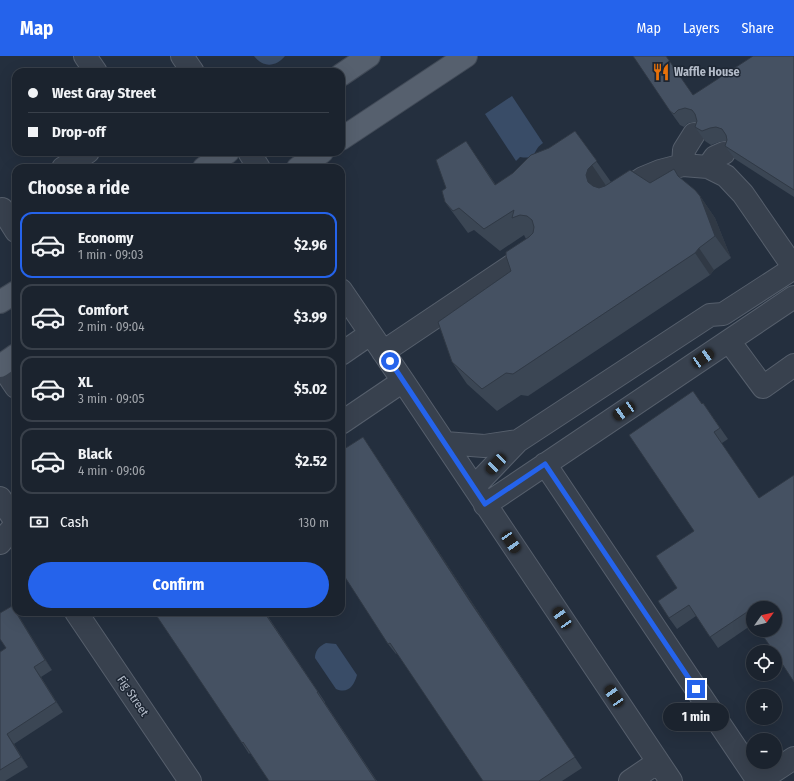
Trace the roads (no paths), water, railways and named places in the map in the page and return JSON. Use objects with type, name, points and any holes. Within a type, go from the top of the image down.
[{"type":"main road","points":[[345,72],[369,56]]},
{"type":"main road","points":[[345,136],[466,56]]},
{"type":"main road","points":[[210,164],[222,156]]},
{"type":"main road","points":[[304,164],[316,156]]},
{"type":"main road","points":[[0,302],[12,294]]},
{"type":"street","points":[[85,56],[93,68]]},
{"type":"street","points":[[683,165],[684,150],[694,134]]},
{"type":"street","points":[[708,167],[715,158],[724,153]]},
{"type":"street","points":[[70,164],[82,156]]},
{"type":"street","points":[[480,496],[518,441],[710,315],[723,314],[794,268],[743,194],[726,176],[708,167],[683,165],[660,171],[643,178],[614,197]]},
{"type":"street","points":[[6,207],[12,221]]},
{"type":"street","points":[[383,352],[537,249]]},
{"type":"street","points":[[345,296],[671,781]]},
{"type":"street","points":[[480,496],[545,464],[794,297]]},
{"type":"street","points":[[345,351],[370,334]]},
{"type":"street","points":[[729,341],[763,387],[794,365]]},
{"type":"street","points":[[6,362],[12,377]]},
{"type":"street","points":[[345,420],[403,381]]},
{"type":"street","points":[[445,443],[484,446],[518,441]]},
{"type":"street","points":[[545,464],[759,781],[794,758]]},
{"type":"street","points":[[0,498],[12,517]]},
{"type":"street","points":[[0,543],[12,528]]},
{"type":"street","name":"Fig Street","points":[[79,616],[190,781]]},
{"type":"street","points":[[630,781],[658,762]]},
{"type":"water","points":[[254,56],[285,56],[278,62],[270,65],[261,63]]},
{"type":"water","points":[[512,96],[543,143],[532,156],[526,158],[520,157],[516,161],[485,114]]},
{"type":"water","points":[[326,643],[336,644],[357,675],[352,686],[347,690],[336,689],[315,658],[318,649]]},
{"type":"place","name":"Waffle House","points":[[661,72]]}]
